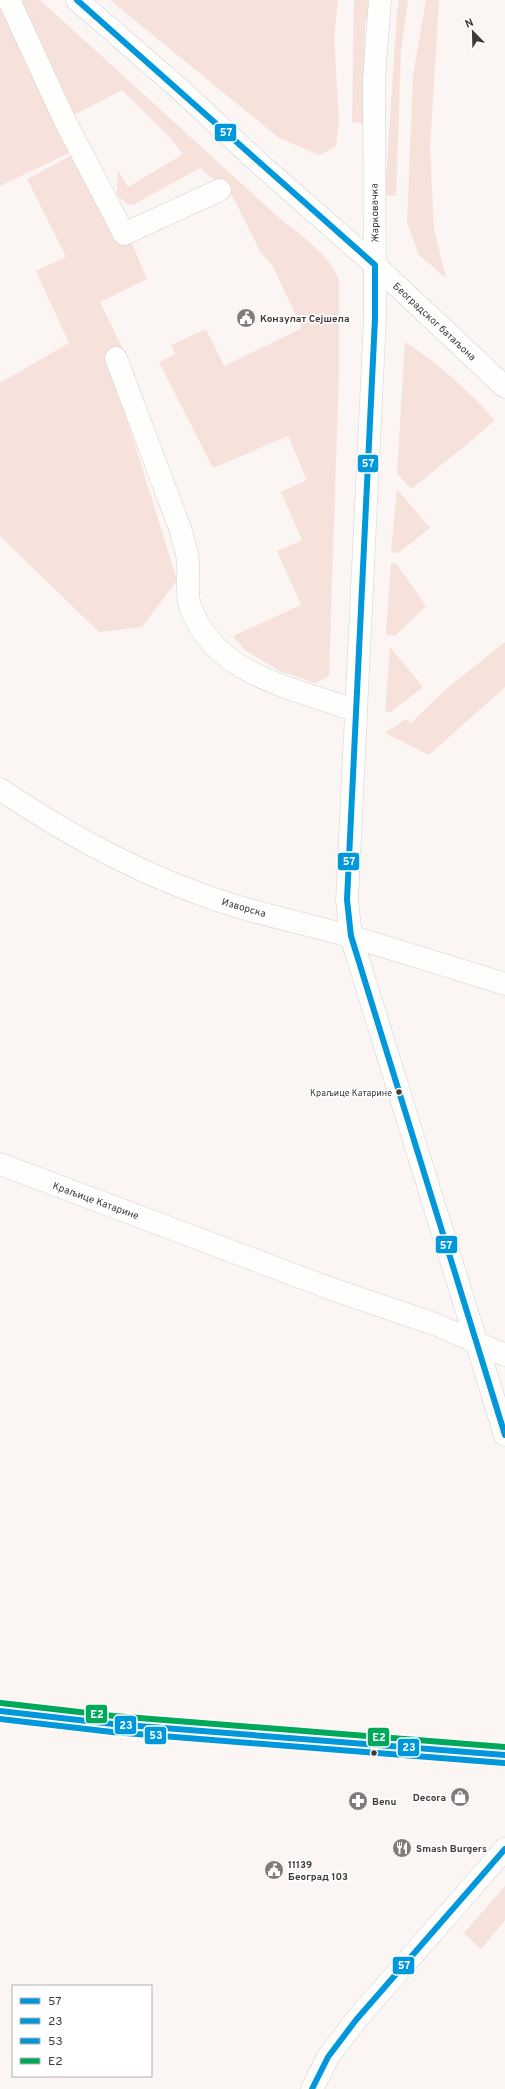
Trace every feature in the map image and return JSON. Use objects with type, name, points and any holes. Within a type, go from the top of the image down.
[{"type":"main road","points":[[0,1711],[112,1724],[505,1755]]},
{"type":"street","points":[[9,0],[65,121],[124,234],[220,190]]},
{"type":"street","name":"Београдског батаљона","points":[[77,0],[183,92],[260,164],[375,265],[505,387]]},
{"type":"street","name":"Жарковачка","points":[[380,0],[374,79],[375,318],[347,900],[351,936],[505,1434]]},
{"type":"street","points":[[116,358],[181,531],[188,560],[190,605],[207,639],[233,663],[260,677],[356,711]]},
{"type":"street","name":"Изворска","points":[[0,789],[47,821],[117,858],[171,882],[224,902],[351,936],[505,984]]},
{"type":"street","name":"Краљице Катарине","points":[[0,1164],[329,1288],[437,1325],[505,1355]]},
{"type":"street","points":[[312,2089],[328,2057],[356,2020],[505,1849]]},
{"type":"shaded area","points":[[9,0],[40,0],[277,216],[321,252],[334,270],[339,280],[339,370],[329,676],[315,683],[280,671],[246,651],[233,636],[301,605],[277,551],[302,540],[281,492],[307,480],[288,436],[213,468],[159,362],[175,354],[171,345],[206,329],[224,366],[302,328],[272,265],[261,253],[232,195],[200,168],[133,205],[128,205],[117,195],[118,170],[128,187],[183,154],[171,139],[122,90],[57,124],[69,153],[0,186],[0,9]]},
{"type":"shaded area","points":[[110,0],[338,0],[334,38],[339,121],[336,146],[320,155],[279,138]]},
{"type":"shaded area","points":[[354,0],[370,0],[365,26],[363,124],[352,122]]},
{"type":"shaded area","points":[[399,0],[408,0],[401,51],[396,196],[385,195]]},
{"type":"shaded area","points":[[426,0],[439,0],[430,148],[434,229],[446,278],[419,255],[407,223],[413,75]]},
{"type":"shaded area","points":[[76,153],[130,239],[147,279],[100,302],[135,374],[116,384],[177,580],[142,627],[99,632],[0,536],[0,383],[69,343],[36,271],[66,257],[27,179]]},
{"type":"shaded area","points":[[405,342],[430,359],[453,378],[495,420],[411,489],[397,473]]},
{"type":"shaded area","points":[[397,489],[430,528],[398,553],[391,552]]},
{"type":"shaded area","points":[[391,563],[396,563],[426,606],[395,636],[386,634]]},
{"type":"shaded area","points":[[505,642],[505,687],[429,755],[385,733],[406,719],[411,723],[445,690]]},
{"type":"shaded area","points":[[390,647],[423,687],[391,712],[385,711]]},
{"type":"shaded area","points":[[505,1886],[505,1920],[481,1949],[464,1933]]},
{"type":"transit line","name":"57","points":[[77,0],[375,265],[375,318],[347,900],[351,936],[505,1435]]},
{"type":"transit line","name":"E2","points":[[1,1703],[114,1716],[505,1747]]},
{"type":"transit line","name":"23","points":[[0,1711],[113,1724],[505,1755]]},
{"type":"transit line","name":"53","points":[[0,1719],[112,1732],[504,1763]]},
{"type":"transit line","name":"57","points":[[312,2089],[328,2057],[356,2020],[505,1849]]},
{"type":"place","name":"Конзулат Сејшела","points":[[246,318]]},
{"type":"place","name":"Краљице Катарине","points":[[399,1092]]},
{"type":"place","name":"Decora","points":[[460,1797]]},
{"type":"place","name":"Benu","points":[[358,1801]]},
{"type":"place","name":"Smash Burgers","points":[[402,1848]]},
{"type":"place","name":"11139 Београд 103","points":[[274,1870]]}]
